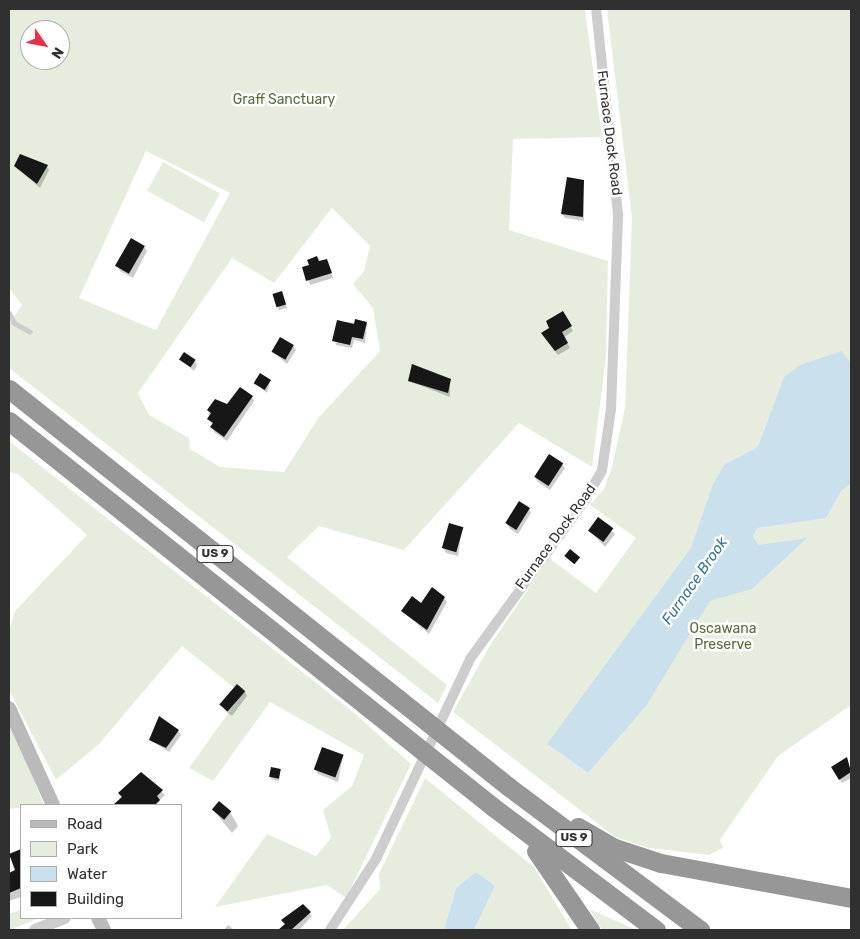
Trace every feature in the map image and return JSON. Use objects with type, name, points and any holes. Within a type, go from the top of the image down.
[{"type":"highway","name":"US 9","points":[[9,389],[451,741],[700,930]]},
{"type":"highway","name":"US 9","points":[[9,420],[440,765],[656,930]]},
{"type":"highway","points":[[451,741],[621,851],[681,868],[851,898]]},
{"type":"highway","points":[[440,765],[546,862],[590,930]]},
{"type":"main road","points":[[9,708],[53,804]]},
{"type":"street","name":"Furnace Dock Road","points":[[330,930],[376,859],[470,659],[585,500],[602,470],[611,409],[618,214],[596,9]]},
{"type":"street","points":[[35,930],[62,919]]},
{"type":"lane","points":[[9,313],[14,323],[30,332]]},
{"type":"green space","name":"Graff Sanctuary","points":[[9,9],[585,9],[602,137],[513,139],[509,230],[608,261],[606,358],[592,467],[519,423],[404,550],[319,526],[287,557],[447,685],[438,703],[9,368],[9,324],[22,305],[9,288]],"holes":[[[146,151],[230,193],[156,330],[79,298]],[[332,208],[370,246],[364,271],[353,284],[373,308],[380,351],[319,417],[284,472],[220,467],[190,449],[189,438],[149,415],[138,393],[232,258],[274,283]]]},
{"type":"green space","name":"Oscawana Preserve","points":[[607,9],[851,9],[851,705],[778,756],[720,840],[723,848],[709,855],[649,848],[615,837],[453,712],[489,647],[549,558],[596,593],[636,538],[590,505],[604,489],[612,467],[625,408],[632,218]],"holes":[[[547,744],[604,754],[588,773]]]},
{"type":"green space","points":[[163,162],[220,194],[204,222],[147,191]]},
{"type":"green space","points":[[9,441],[353,712],[411,764],[346,898],[327,885],[215,907],[267,834],[316,856],[331,838],[323,810],[352,786],[364,755],[270,702],[213,781],[189,768],[242,694],[182,646],[99,744],[56,780],[9,690],[9,631],[15,611],[87,535],[18,474],[9,472]]},
{"type":"green space","points":[[9,724],[44,804],[20,804],[20,808],[9,809]]},
{"type":"green space","points":[[425,778],[534,867],[572,930],[474,930],[495,886],[456,888],[444,930],[343,930],[380,889],[379,874]]},
{"type":"green space","points":[[589,909],[630,927],[635,930],[602,930]]},
{"type":"green space","points":[[20,910],[20,919],[37,919],[9,930],[9,914]]},
{"type":"water","name":"Furnace Brook","points":[[841,351],[851,363],[851,483],[841,491],[826,518],[757,528],[753,537],[759,545],[807,538],[752,589],[710,601],[646,706],[588,773],[547,744],[691,548],[713,484],[724,465],[758,447],[784,377],[800,365]]},
{"type":"water","points":[[476,872],[495,886],[474,930],[444,930],[456,888]]},
{"type":"building","points":[[20,154],[48,165],[37,184],[14,166]]},
{"type":"building","points":[[567,177],[584,180],[583,217],[561,214]]},
{"type":"building","points":[[131,238],[145,246],[129,274],[115,266]]},
{"type":"building","points":[[317,256],[319,261],[327,259],[332,273],[306,281],[302,267],[309,265],[307,260]]},
{"type":"building","points":[[282,291],[286,304],[277,307],[272,294]]},
{"type":"building","points":[[563,311],[572,326],[562,332],[568,343],[555,351],[541,333],[549,328],[546,321]]},
{"type":"building","points":[[355,319],[367,322],[363,339],[352,337],[350,345],[332,341],[337,320],[354,324]]},
{"type":"building","points":[[280,337],[294,345],[285,360],[272,352]]},
{"type":"building","points":[[184,352],[196,360],[191,367],[179,359]]},
{"type":"building","points":[[412,364],[451,379],[448,393],[408,381]]},
{"type":"building","points":[[260,373],[271,380],[265,390],[254,383]]},
{"type":"building","points":[[240,387],[253,396],[224,437],[210,427],[213,423],[207,419],[211,413],[207,410],[215,399],[227,404]]},
{"type":"building","points":[[549,454],[563,463],[549,486],[534,477]]},
{"type":"building","points":[[519,501],[530,508],[516,530],[505,523]]},
{"type":"building","points":[[598,517],[613,528],[603,542],[588,531]]},
{"type":"building","points":[[449,523],[463,527],[456,552],[442,548]]},
{"type":"building","points":[[570,549],[580,557],[574,564],[564,556]]},
{"type":"building","points":[[432,587],[445,597],[427,630],[401,611],[412,596],[421,603]]},
{"type":"building","points":[[237,684],[245,691],[228,712],[219,704]]},
{"type":"building","points":[[159,716],[179,730],[166,748],[149,740]]},
{"type":"building","points":[[322,747],[344,755],[335,777],[314,770]]},
{"type":"building","points":[[847,757],[851,772],[839,780],[831,767]]},
{"type":"building","points":[[271,767],[281,769],[279,779],[269,777]]},
{"type":"building","points":[[141,772],[163,790],[157,796],[160,800],[156,804],[114,804],[122,797],[118,793]]},
{"type":"building","points":[[219,801],[231,811],[224,820],[212,809]]},
{"type":"building","points":[[20,849],[20,888],[9,893],[9,873],[15,870],[9,854]]},
{"type":"building","points":[[303,904],[311,912],[291,930],[278,930],[285,924],[281,920]]}]
